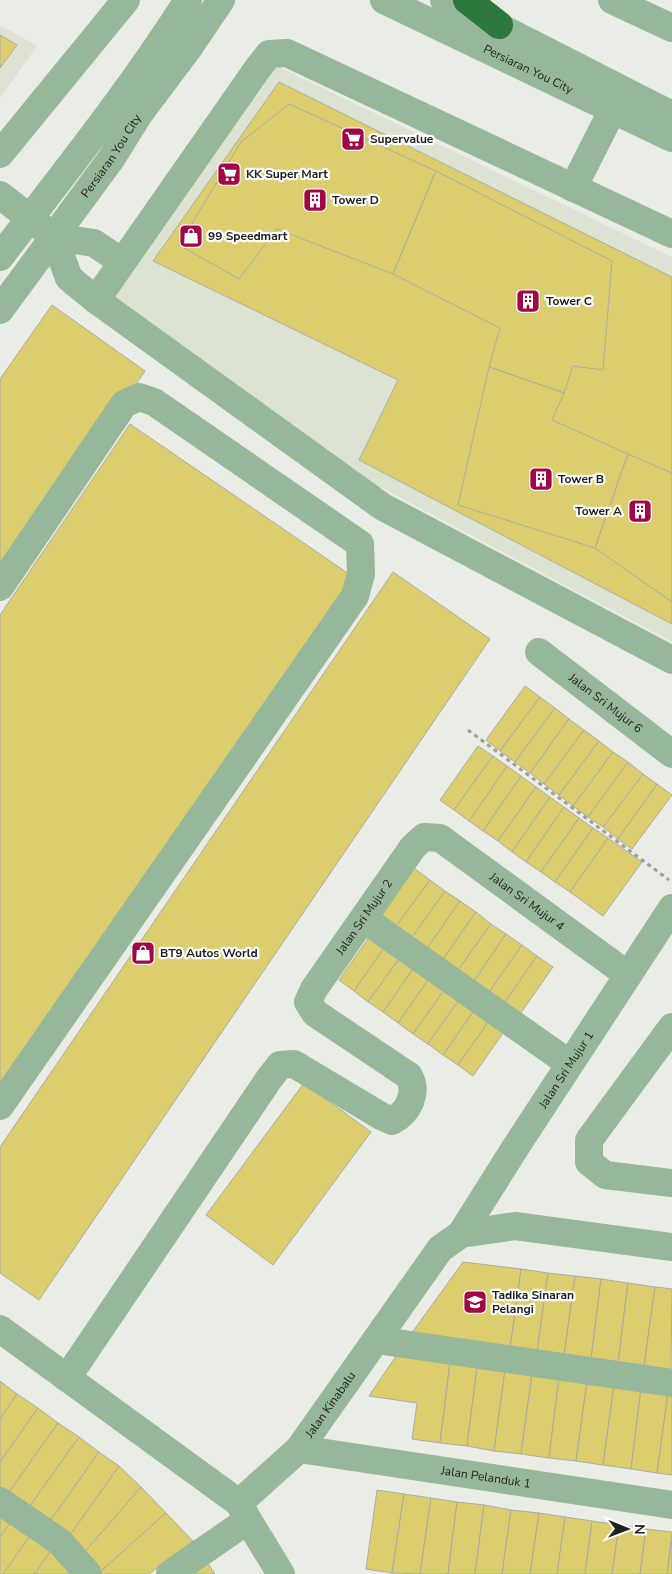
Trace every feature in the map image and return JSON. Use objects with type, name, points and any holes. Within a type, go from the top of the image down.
[{"type":"highway","points":[[467,0],[498,25]]},
{"type":"street","points":[[0,154],[126,0]]},
{"type":"street","name":"Persiaran You City","points":[[0,258],[87,143],[169,30],[188,0]]},
{"type":"street","name":"Persiaran You City","points":[[0,310],[111,159],[139,114],[190,46],[221,0]]},
{"type":"street","name":"Persiaran You City","points":[[384,0],[672,138]]},
{"type":"street","name":"Persiaran You City","points":[[444,0],[498,25],[672,115]]},
{"type":"street","points":[[612,0],[672,28]]},
{"type":"street","points":[[96,300],[269,54],[287,53],[672,234]]},
{"type":"street","points":[[573,188],[613,109]]},
{"type":"street","points":[[0,195],[54,237],[94,243],[122,262]]},
{"type":"street","points":[[54,237],[69,278],[96,300],[383,507],[672,660]]},
{"type":"street","points":[[0,587],[124,404],[138,397],[154,402],[360,544],[361,574],[355,596],[0,1106]]},
{"type":"street","name":"Jalan Sri Mujur 6","points":[[539,652],[672,754]]},
{"type":"street","name":"Jalan Sri Mujur 2","points":[[67,1378],[280,1065],[294,1064],[392,1121],[401,1117],[413,1097],[414,1084],[409,1076],[315,1013],[308,1002],[314,989],[413,847],[424,837]]},
{"type":"street","name":"Jalan Sri Mujur 4","points":[[424,837],[440,838],[628,975]]},
{"type":"street","name":"Jalan Sri Mujur 1","points":[[461,1234],[672,908]]},
{"type":"street","points":[[364,919],[570,1064]]},
{"type":"street","points":[[669,1036],[589,1140],[589,1162],[605,1175],[672,1183]]},
{"type":"street","name":"Jalan Kinabalu","points":[[170,1574],[244,1511],[299,1448],[440,1249],[461,1234],[515,1226],[672,1247]]},
{"type":"street","points":[[0,1329],[206,1478],[244,1511],[281,1574]]},
{"type":"street","points":[[376,1340],[672,1383]]},
{"type":"street","name":"Jalan Pelanduk 1","points":[[299,1448],[672,1505]]},
{"type":"street","points":[[0,1501],[60,1542],[88,1574]]},
{"type":"path","points":[[468,730],[672,882]]},
{"type":"shaded area","points":[[0,25],[37,46],[0,98]]},
{"type":"shaded area","points":[[273,64],[672,257],[672,642],[350,471],[111,299]]},
{"type":"building","points":[[0,35],[17,45],[0,68]]},
{"type":"building","points":[[279,82],[672,277],[672,624],[359,460],[398,380],[153,261]]},
{"type":"building","name":"Tower D","points":[[289,104],[436,171],[393,274],[277,229],[239,279],[179,245],[241,142]]},
{"type":"building","name":"Tower C","points":[[436,171],[612,261],[603,370],[573,366],[564,393],[489,367],[500,328],[393,274]]},
{"type":"building","points":[[52,305],[145,371],[0,584],[0,379]]},
{"type":"building","name":"Tower B","points":[[489,367],[564,393],[552,420],[628,454],[595,548],[458,505]]},
{"type":"building","points":[[130,424],[352,576],[0,1095],[0,615]]},
{"type":"building","name":"Tower A","points":[[628,454],[672,473],[672,602],[595,548]]},
{"type":"building","points":[[393,572],[490,639],[39,1300],[0,1273],[0,1147]]},
{"type":"building","points":[[525,686],[540,697],[500,751],[486,740]]},
{"type":"building","points":[[540,697],[555,708],[515,762],[500,751]]},
{"type":"building","points":[[555,708],[569,719],[530,773],[515,762]]},
{"type":"building","points":[[569,719],[584,730],[544,784],[530,773]]},
{"type":"building","points":[[584,730],[599,741],[559,795],[544,784]]},
{"type":"building","points":[[599,741],[613,752],[573,806],[559,795]]},
{"type":"building","points":[[478,746],[493,756],[454,810],[440,800]]},
{"type":"building","points":[[613,752],[628,762],[588,817],[573,806]]},
{"type":"building","points":[[493,756],[507,766],[469,821],[454,810]]},
{"type":"building","points":[[628,762],[643,774],[603,827],[588,817]]},
{"type":"building","points":[[507,766],[521,776],[483,831],[469,821]]},
{"type":"building","points":[[643,774],[657,784],[618,839],[603,827]]},
{"type":"building","points":[[521,776],[536,787],[498,841],[483,831]]},
{"type":"building","points":[[657,784],[672,795],[632,849],[618,839]]},
{"type":"building","points":[[536,787],[550,797],[512,852],[498,841]]},
{"type":"building","points":[[550,797],[564,807],[526,862],[512,852]]},
{"type":"building","points":[[564,807],[579,818],[541,872],[526,862]]},
{"type":"building","points":[[579,818],[593,828],[555,882],[541,872]]},
{"type":"building","points":[[593,828],[608,838],[570,892],[555,882]]},
{"type":"building","points":[[608,838],[642,862],[603,916],[570,892]]},
{"type":"building","points":[[414,868],[430,880],[392,932],[377,921]]},
{"type":"building","points":[[430,880],[445,891],[408,943],[392,932]]},
{"type":"building","points":[[445,891],[460,901],[423,954],[408,943]]},
{"type":"building","points":[[460,901],[476,912],[439,965],[423,954]]},
{"type":"building","points":[[476,912],[491,924],[454,976],[439,965]]},
{"type":"building","points":[[491,924],[506,934],[470,987],[454,976]]},
{"type":"building","points":[[374,930],[389,941],[354,991],[339,980]]},
{"type":"building","points":[[506,934],[522,945],[485,998],[470,987]]},
{"type":"building","points":[[389,941],[404,952],[368,1002],[354,991]]},
{"type":"building","points":[[522,945],[537,956],[500,1009],[485,998]]},
{"type":"building","points":[[404,952],[418,962],[383,1012],[368,1002]]},
{"type":"building","points":[[537,956],[553,967],[516,1020],[500,1009]]},
{"type":"building","points":[[418,962],[433,973],[398,1023],[383,1012]]},
{"type":"building","points":[[433,973],[449,983],[413,1034],[398,1023]]},
{"type":"building","points":[[449,983],[463,994],[428,1044],[413,1034]]},
{"type":"building","points":[[463,994],[478,1005],[443,1055],[428,1044]]},
{"type":"building","points":[[478,1005],[493,1015],[458,1065],[443,1055]]},
{"type":"building","points":[[493,1015],[508,1026],[473,1076],[458,1065]]},
{"type":"building","points":[[304,1083],[371,1132],[273,1265],[206,1215]]},
{"type":"building","name":"Tadika Sinaran Pelangi","points":[[463,1262],[521,1269],[510,1349],[411,1334]]},
{"type":"building","points":[[521,1269],[548,1273],[537,1352],[510,1349]]},
{"type":"building","points":[[548,1273],[575,1276],[564,1356],[537,1352]]},
{"type":"building","points":[[575,1276],[601,1279],[591,1359],[564,1356]]},
{"type":"building","points":[[601,1279],[628,1283],[618,1363],[591,1359]]},
{"type":"building","points":[[628,1283],[655,1287],[644,1366],[618,1363]]},
{"type":"building","points":[[655,1287],[672,1289],[671,1370],[644,1366]]},
{"type":"building","points":[[396,1356],[450,1363],[440,1443],[412,1439],[417,1403],[369,1396]]},
{"type":"building","points":[[450,1363],[477,1367],[467,1446],[440,1443]]},
{"type":"building","points":[[477,1367],[505,1370],[494,1451],[467,1446]]},
{"type":"building","points":[[505,1370],[532,1374],[521,1454],[494,1451]]},
{"type":"building","points":[[532,1374],[559,1378],[549,1458],[521,1454]]},
{"type":"building","points":[[559,1378],[587,1382],[576,1461],[549,1458]]},
{"type":"building","points":[[0,1381],[17,1394],[0,1419]]},
{"type":"building","points":[[587,1382],[614,1385],[603,1465],[576,1461]]},
{"type":"building","points":[[614,1385],[641,1389],[631,1469],[603,1465]]},
{"type":"building","points":[[641,1389],[668,1393],[657,1473],[631,1469]]},
{"type":"building","points":[[668,1393],[672,1393],[672,1475],[657,1473]]},
{"type":"building","points":[[17,1394],[38,1408],[0,1462],[0,1419]]},
{"type":"building","points":[[38,1408],[58,1423],[7,1495],[0,1490],[0,1462]]},
{"type":"building","points":[[58,1423],[79,1437],[27,1510],[7,1495]]},
{"type":"building","points":[[79,1437],[99,1452],[48,1524],[27,1510]]},
{"type":"building","points":[[99,1452],[119,1466],[68,1538],[48,1524]]},
{"type":"building","points":[[119,1466],[141,1487],[83,1554],[68,1538]]},
{"type":"building","points":[[141,1487],[166,1513],[100,1572],[83,1554]]},
{"type":"building","points":[[377,1490],[404,1494],[392,1573],[366,1569]]},
{"type":"building","points":[[404,1494],[431,1498],[420,1574],[392,1573]]},
{"type":"building","points":[[431,1498],[457,1502],[448,1574],[420,1574]]},
{"type":"building","points":[[457,1502],[484,1505],[475,1574],[448,1574]]},
{"type":"building","points":[[484,1505],[511,1510],[502,1574],[475,1574]]},
{"type":"building","points":[[511,1510],[539,1513],[530,1574],[502,1574]]},
{"type":"building","points":[[166,1513],[193,1541],[149,1574],[102,1574],[100,1572]]},
{"type":"building","points":[[539,1513],[565,1517],[557,1574],[530,1574]]},
{"type":"building","points":[[0,1514],[11,1522],[0,1537]]},
{"type":"building","points":[[565,1517],[592,1521],[585,1574],[557,1574]]},
{"type":"building","points":[[592,1521],[619,1525],[612,1574],[585,1574]]},
{"type":"building","points":[[11,1522],[30,1536],[3,1574],[0,1574],[0,1537]]},
{"type":"building","points":[[619,1525],[646,1529],[640,1574],[612,1574]]},
{"type":"building","points":[[646,1529],[672,1532],[667,1574],[640,1574]]},
{"type":"building","points":[[30,1536],[51,1551],[34,1574],[3,1574]]},
{"type":"building","points":[[672,1540],[672,1574],[667,1574]]},
{"type":"building","points":[[51,1551],[74,1574],[34,1574]]},
{"type":"building","points":[[205,1559],[215,1574],[183,1574]]},
{"type":"place","name":"Supervalue","points":[[353,139]]},
{"type":"place","name":"KK Super Mart","points":[[229,174]]},
{"type":"place","name":"Tower D","points":[[315,200]]},
{"type":"place","name":"99 Speedmart","points":[[191,236]]},
{"type":"place","name":"Tower C","points":[[528,301]]},
{"type":"place","name":"Tower B","points":[[541,479]]},
{"type":"place","name":"Tower A","points":[[640,511]]},
{"type":"place","name":"BT9 Autos World","points":[[143,953]]},
{"type":"place","name":"Tadika Sinaran Pelangi","points":[[475,1302]]}]
